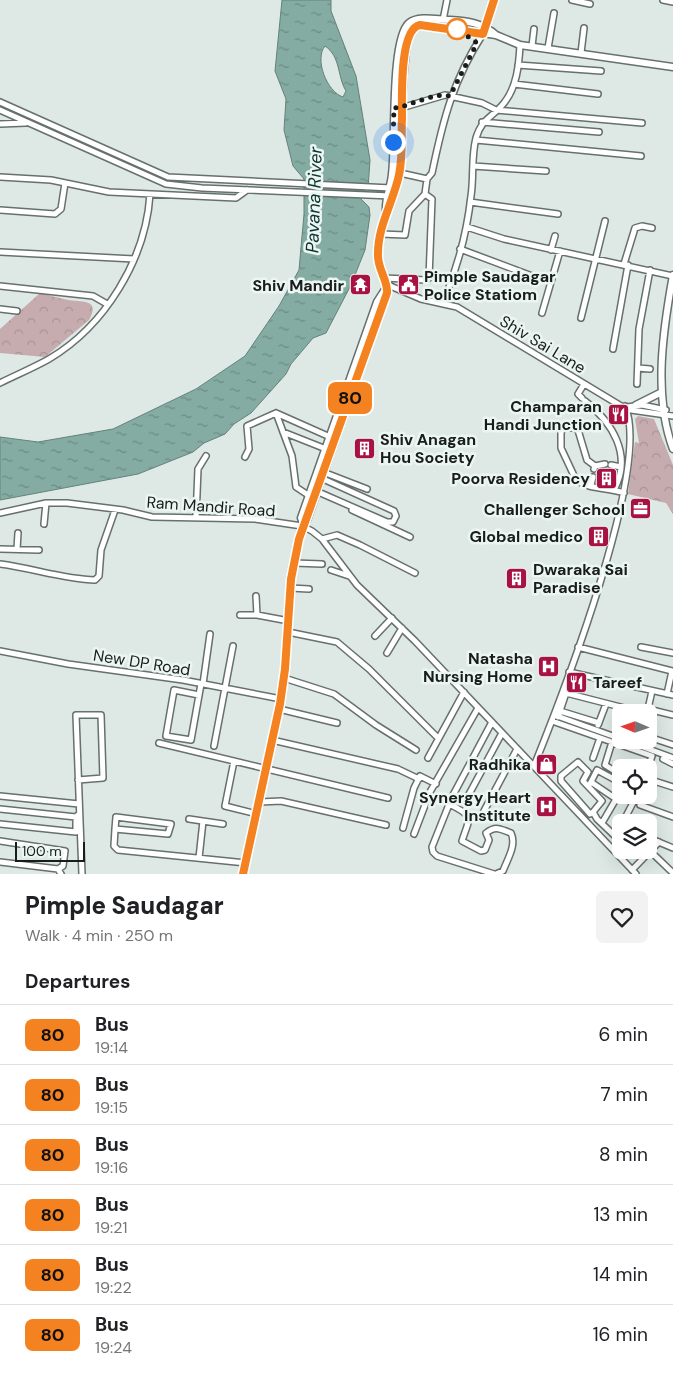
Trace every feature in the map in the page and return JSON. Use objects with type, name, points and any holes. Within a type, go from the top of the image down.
[{"type":"main road","points":[[483,34],[494,0]]},
{"type":"main road","points":[[243,874],[279,709],[284,678],[290,588],[303,525],[301,518],[322,475],[377,302],[388,285],[378,256],[386,211],[387,192],[392,176],[403,32],[415,20],[443,20],[464,21],[486,26],[496,35]]},
{"type":"main road","points":[[386,211],[394,196],[400,173],[398,108],[407,42],[409,34],[414,27],[424,25],[496,35],[520,44],[673,67]]},
{"type":"main road","points":[[673,276],[665,333],[662,392],[663,411],[673,448]]},
{"type":"main road","points":[[313,494],[330,436],[350,388]]},
{"type":"main road","points":[[636,405],[662,392]]},
{"type":"street","points":[[443,20],[446,0]]},
{"type":"street","points":[[571,0],[590,4]]},
{"type":"street","points":[[663,0],[673,2]]},
{"type":"street","points":[[548,48],[554,13]]},
{"type":"street","points":[[582,53],[584,28]]},
{"type":"street","points":[[532,46],[534,29]]},
{"type":"street","points":[[381,234],[405,235],[409,211],[425,194],[427,178],[432,173],[450,96],[471,52],[483,34]]},
{"type":"street","points":[[443,304],[454,276],[467,228],[476,140],[482,122],[504,103],[514,84],[520,44]]},
{"type":"street","points":[[518,65],[601,72]]},
{"type":"street","points":[[514,84],[598,94]]},
{"type":"street","points":[[398,108],[437,96],[450,96],[482,103],[496,110],[642,124]]},
{"type":"street","points":[[0,102],[158,174],[178,178],[378,188],[394,196]]},
{"type":"street","points":[[0,110],[155,181],[175,186],[377,195],[396,189]]},
{"type":"street","points":[[30,124],[32,117]]},
{"type":"street","points":[[482,122],[599,132]]},
{"type":"street","points":[[0,124],[30,124]]},
{"type":"street","points":[[476,140],[641,156]]},
{"type":"street","points":[[473,166],[546,171]]},
{"type":"street","points":[[400,173],[427,178]]},
{"type":"street","points":[[0,177],[65,183],[110,192],[236,198],[248,190]]},
{"type":"street","points":[[172,195],[178,178]]},
{"type":"street","points":[[0,210],[55,214],[61,209],[65,183]]},
{"type":"street","points":[[0,383],[49,359],[91,325],[122,283],[134,259],[149,212],[150,194]]},
{"type":"street","points":[[384,278],[426,280],[429,278],[432,199],[425,194]]},
{"type":"street","points":[[470,202],[558,214]]},
{"type":"street","points":[[580,318],[597,260],[605,221]]},
{"type":"street","points":[[613,349],[626,264],[635,228],[642,226],[652,228]]},
{"type":"street","points":[[467,228],[551,250],[626,264],[673,276]]},
{"type":"street","points":[[551,250],[554,236]]},
{"type":"street","points":[[460,249],[532,276]]},
{"type":"street","points":[[542,313],[560,251]]},
{"type":"street","points":[[0,252],[134,259]]},
{"type":"street","points":[[637,384],[639,329],[650,270]]},
{"type":"street","name":"Shiv Sai Lane","points":[[388,285],[421,299],[457,307],[584,384],[631,410],[663,411]]},
{"type":"street","points":[[0,286],[93,296],[107,304]]},
{"type":"street","points":[[0,309],[17,311]]},
{"type":"street","points":[[638,368],[650,369]]},
{"type":"street","points":[[584,384],[578,395],[594,408],[611,428],[622,459],[614,490]]},
{"type":"street","points":[[557,714],[605,563],[624,493],[631,437],[630,419],[626,406],[636,405],[673,415]]},
{"type":"street","points":[[276,412],[292,456],[296,487],[410,537]]},
{"type":"street","points":[[245,457],[249,449],[247,426],[276,412],[330,436]]},
{"type":"street","points":[[621,468],[608,465],[595,467],[587,460],[577,429],[567,428],[562,430],[561,448],[572,474],[578,482],[601,490],[614,490],[624,493]]},
{"type":"street","points":[[283,432],[326,449]]},
{"type":"street","points":[[196,518],[198,469],[206,456]]},
{"type":"street","points":[[322,475],[367,490]]},
{"type":"street","points":[[313,494],[387,522],[393,522],[396,516],[394,511],[322,475]]},
{"type":"street","points":[[591,485],[593,477]]},
{"type":"street","points":[[44,524],[46,503]]},
{"type":"street","name":"Ram Mandir Road","points":[[0,513],[46,503],[67,503],[152,517],[255,519],[303,525]]},
{"type":"street","points":[[0,564],[44,571],[73,580],[95,580],[99,576],[101,550],[115,510]]},
{"type":"street","points":[[303,525],[322,539],[350,576],[464,692],[634,872],[643,859]]},
{"type":"street","points":[[18,533],[18,549]]},
{"type":"street","points":[[322,539],[337,535],[358,543],[415,574]]},
{"type":"street","points":[[0,549],[39,550]]},
{"type":"street","points":[[294,563],[322,564]]},
{"type":"street","points":[[331,570],[350,576]]},
{"type":"street","points":[[290,588],[309,589]]},
{"type":"street","points":[[256,596],[257,615]]},
{"type":"street","points":[[240,615],[257,615],[288,621]]},
{"type":"street","points":[[375,636],[392,618]]},
{"type":"street","points":[[387,653],[402,628]]},
{"type":"street","points":[[288,632],[337,642],[369,669],[438,738]]},
{"type":"street","points":[[199,695],[174,690],[166,736],[191,740],[210,634]]},
{"type":"street","points":[[214,746],[233,646]]},
{"type":"street","points":[[578,647],[673,672],[667,694]]},
{"type":"street","points":[[641,647],[673,653]]},
{"type":"street","name":"New DP Road","points":[[0,651],[68,664],[183,680],[280,699]]},
{"type":"street","points":[[569,672],[673,696]]},
{"type":"street","points":[[284,678],[334,694],[376,725],[416,750]]},
{"type":"street","points":[[181,692],[183,680]]},
{"type":"street","points":[[652,691],[648,710],[673,715]]},
{"type":"street","points":[[428,758],[464,692]]},
{"type":"street","points":[[534,766],[552,721],[566,693],[612,705]]},
{"type":"street","points":[[596,730],[606,704]]},
{"type":"street","points":[[414,834],[430,792],[478,708]]},
{"type":"street","points":[[279,709],[338,723]]},
{"type":"street","points":[[557,714],[599,723]]},
{"type":"street","points":[[557,714],[612,736]]},
{"type":"street","points":[[78,780],[103,778],[101,715],[76,715],[78,818],[82,874]]},
{"type":"street","points":[[552,721],[612,742],[605,766],[612,770]]},
{"type":"street","points":[[449,804],[463,811],[471,818],[462,841],[481,851],[485,850],[489,840],[486,833],[492,828],[496,827],[513,836],[512,847],[502,871],[495,874],[437,856],[433,852],[432,847],[449,804],[492,722]]},
{"type":"street","points":[[467,798],[502,733]]},
{"type":"street","points":[[593,758],[600,738]]},
{"type":"street","points":[[272,740],[398,769],[419,779]]},
{"type":"street","points":[[658,740],[673,746]]},
{"type":"street","points":[[159,744],[234,760],[388,798]]},
{"type":"street","points":[[484,811],[517,749]]},
{"type":"street","points":[[632,749],[652,756],[651,759]]},
{"type":"street","points":[[651,749],[673,759]]},
{"type":"street","points":[[663,759],[673,759]]},
{"type":"street","points":[[234,760],[225,806],[257,814]]},
{"type":"street","points":[[589,784],[602,802],[590,814],[561,781],[560,777],[579,762],[587,770],[587,774],[582,779],[616,799],[602,823]]},
{"type":"street","points":[[589,784],[597,770],[612,778]]},
{"type":"street","points":[[403,828],[420,776],[436,784]]},
{"type":"street","points":[[657,782],[673,787]]},
{"type":"street","points":[[0,796],[78,804]]},
{"type":"street","points":[[260,802],[281,801],[386,825]]},
{"type":"street","points":[[640,805],[673,817]]},
{"type":"street","points":[[0,810],[78,818]]},
{"type":"street","points":[[593,812],[597,819],[612,833]]},
{"type":"street","points":[[115,829],[168,834],[171,824],[116,817],[115,829],[114,846],[118,850],[246,863]]},
{"type":"street","points":[[0,824],[76,832],[78,818]]},
{"type":"street","points":[[590,826],[597,819]]},
{"type":"street","points":[[189,820],[223,824]]},
{"type":"street","points":[[199,858],[203,821]]},
{"type":"street","points":[[0,841],[65,851],[63,866],[58,872],[0,862]]},
{"type":"street","points":[[659,842],[673,848]]},
{"type":"street","points":[[657,857],[673,873]]},
{"type":"green space","points":[[40,293],[88,303],[93,308],[89,320],[45,357],[0,353],[0,329]]},
{"type":"green space","points":[[638,416],[654,419],[673,465],[673,514],[666,503],[628,494],[635,442],[639,443],[635,419]]},
{"type":"water","name":"Pavana River","points":[[282,0],[331,0],[331,11],[356,76],[370,160],[368,189],[364,190],[360,198],[369,207],[370,215],[365,250],[351,285],[326,333],[313,338],[291,364],[286,374],[251,413],[234,424],[225,434],[204,443],[193,452],[138,474],[0,500],[0,437],[38,442],[113,429],[196,389],[245,356],[279,306],[299,270],[304,214],[304,179],[293,166],[284,130],[286,99],[275,71]],"holes":[[[325,46],[330,50],[336,61],[346,91],[343,97],[337,94],[327,82],[322,67],[321,59]]]},
{"type":"bus line","name":"80","points":[[243,874],[280,704],[288,640],[294,558],[303,523],[307,520],[387,293],[388,285],[378,265],[378,248],[386,211],[392,201],[400,173],[402,84],[409,34],[414,27],[420,25],[483,34],[494,0]]},
{"type":"place","name":"Shiv Mandir","points":[[360,285]]},
{"type":"place","name":"Pimple Saudagar Police Statiom","points":[[408,285]]},
{"type":"place","name":"Champaran Handi Junction","points":[[618,415]]},
{"type":"place","name":"Shiv Anagan Hou Society","points":[[364,448]]},
{"type":"place","name":"Poorva Residency","points":[[606,478]]},
{"type":"place","name":"Challenger School","points":[[641,509]]},
{"type":"place","name":"Global medico","points":[[599,536]]},
{"type":"place","name":"Dwaraka Sai Paradise","points":[[517,578]]},
{"type":"place","name":"Natasha Nursing Home","points":[[549,667]]},
{"type":"place","name":"Tareef","points":[[577,682]]},
{"type":"place","name":"Radhika","points":[[547,764]]},
{"type":"place","name":"Synergy Heart Institute","points":[[547,806]]},
{"type":"route","points":[[393,142],[394,108],[402,108],[437,96],[450,96],[477,43],[457,29]]}]
